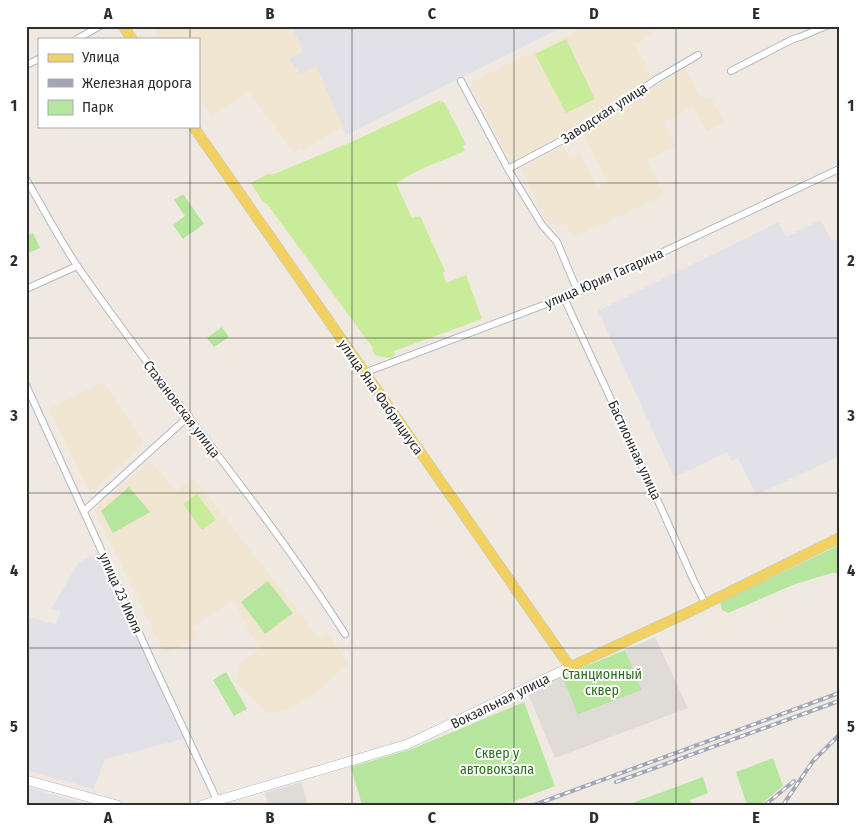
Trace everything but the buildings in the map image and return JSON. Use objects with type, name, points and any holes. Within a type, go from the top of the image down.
[{"type":"main road","points":[[123,26],[131,38]]},
{"type":"main road","name":"улица Яна Фабрициуса","points":[[194,128],[570,667]]},
{"type":"main road","name":"Вокзальная улица","points":[[202,805],[408,744],[839,538]]},
{"type":"main road","points":[[26,780],[117,805]]},
{"type":"street","points":[[79,38],[100,26]]},
{"type":"street","points":[[731,71],[793,39],[826,26]]},
{"type":"street","name":"Заводская улица","points":[[508,170],[574,134],[698,55]]},
{"type":"street","points":[[26,65],[38,59]]},
{"type":"street","points":[[461,81],[508,170],[542,224],[557,242],[578,292]]},
{"type":"street","name":"улица Юрия Гагарина","points":[[364,373],[578,292],[839,169]]},
{"type":"street","name":"Стахановская улица","points":[[26,179],[78,266],[139,352],[313,582],[345,634]]},
{"type":"street","points":[[26,289],[78,266]]},
{"type":"street","name":"Бастионная улица","points":[[564,298],[697,590],[705,603]]},
{"type":"street","name":"улица 23 Июля","points":[[26,385],[217,800]]},
{"type":"street","points":[[84,511],[189,416]]},
{"type":"shaded area","points":[[151,26],[220,26],[221,28],[224,26],[291,26],[303,51],[288,59],[301,74],[316,66],[343,127],[324,136],[303,151],[301,148],[294,153],[249,92],[212,116],[200,98],[200,38],[158,38]]},
{"type":"shaded area","points":[[291,26],[565,26],[346,135],[316,67],[301,74],[288,58],[303,51]]},
{"type":"shaded area","points":[[586,26],[652,26],[655,32],[635,44],[653,78],[554,140],[511,162],[470,83]]},
{"type":"shaded area","points":[[685,68],[700,97],[711,98],[724,122],[707,131],[693,106],[664,122],[675,146],[647,160],[664,195],[573,238],[567,225],[560,228],[546,221],[521,168],[563,146],[570,158],[580,153],[597,187],[608,183],[583,133],[621,107]]},
{"type":"shaded area","points":[[821,220],[831,240],[839,240],[839,456],[756,495],[738,458],[731,461],[727,452],[674,477],[598,311],[778,222],[786,237]]},
{"type":"shaded area","points":[[103,382],[144,443],[90,493],[49,409]]},
{"type":"shaded area","points":[[151,461],[176,491],[194,478],[319,638],[327,633],[334,643],[348,664],[311,697],[286,710],[268,714],[237,683],[240,663],[259,649],[233,600],[193,627],[198,638],[165,654],[94,510]]},
{"type":"shaded area","points":[[99,551],[183,739],[105,759],[94,789],[26,770],[26,616],[56,625],[61,612],[52,608],[78,563]]},
{"type":"shaded area","points":[[655,637],[688,708],[555,758],[527,691],[562,676],[578,715],[642,690],[625,650]]},
{"type":"shaded area","points":[[301,782],[308,805],[268,805],[265,793]]},
{"type":"shaded area","points":[[26,787],[90,805],[26,805]]},
{"type":"green space","points":[[566,39],[595,99],[566,113],[535,54]]},
{"type":"green space","points":[[439,101],[444,102],[466,144],[463,146],[465,151],[417,171],[396,183],[412,218],[420,216],[445,271],[443,273],[446,283],[466,275],[482,319],[394,351],[395,354],[392,359],[375,355],[372,350],[373,348],[267,204],[263,202],[251,183],[268,174],[274,174],[356,140]]},
{"type":"green space","points":[[183,194],[204,224],[183,239],[173,225],[185,216],[174,200]]},
{"type":"green space","points":[[33,233],[40,248],[26,254],[26,236]]},
{"type":"green space","points":[[222,327],[229,337],[214,347],[207,338]]},
{"type":"green space","points":[[129,487],[150,512],[113,533],[101,511]]},
{"type":"green space","points":[[197,494],[216,520],[202,530],[183,504]]},
{"type":"green space","points":[[839,545],[839,573],[832,573],[795,584],[728,613],[722,610],[720,602]]},
{"type":"green space","points":[[268,581],[293,613],[265,634],[241,602]]},
{"type":"green space","name":"Станционный сквер","points":[[625,650],[642,690],[577,715],[562,676]]},
{"type":"green space","points":[[226,672],[247,709],[234,716],[213,680]]},
{"type":"green space","name":"Сквер у автовокзала","points":[[524,702],[555,786],[505,805],[362,805],[351,767],[412,749]]},
{"type":"green space","points":[[773,758],[783,786],[760,805],[747,805],[736,772]]},
{"type":"green space","points":[[703,777],[708,793],[690,800],[692,805],[627,805]]},
{"type":"railway","points":[[534,805],[839,693]]},
{"type":"railway","points":[[616,782],[839,701]]},
{"type":"railway","points":[[783,805],[813,761],[839,735]]},
{"type":"railway","points":[[765,805],[794,781]]}]
